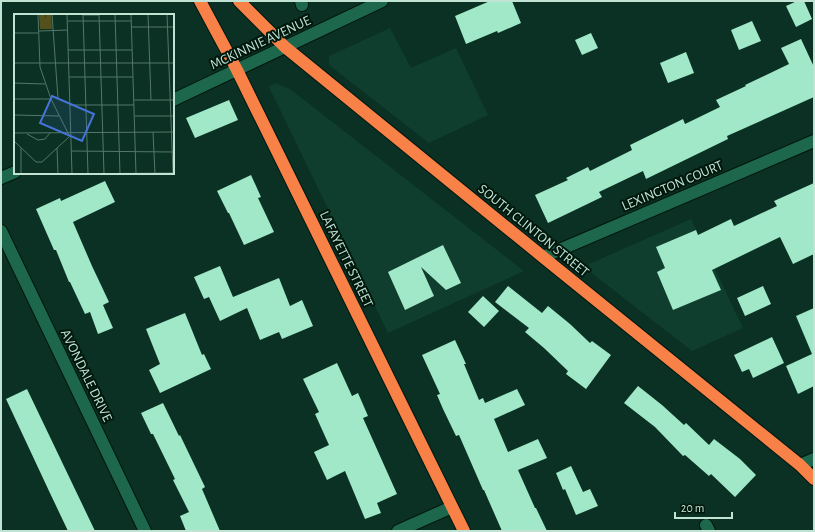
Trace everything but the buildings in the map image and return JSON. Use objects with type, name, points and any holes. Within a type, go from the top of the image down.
[{"type":"highway","name":"LAFAYETTE STREET","points":[[200,1],[237,70],[464,531]]},
{"type":"highway","name":"SOUTH CLINTON STREET","points":[[239,1],[285,48],[800,465],[814,479]]},
{"type":"street","name":"MCKINNIE AVENUE","points":[[174,100],[382,1]]},
{"type":"street","name":"LEXINGTON COURT","points":[[543,257],[814,141]]},
{"type":"street","points":[[1,178],[14,172]]},
{"type":"street","name":"AVONDALE DRIVE","points":[[1,231],[145,531]]},
{"type":"street","points":[[800,465],[814,459]]},
{"type":"street","points":[[398,531],[452,507]]},
{"type":"shaded area","points":[[390,28],[411,68],[456,48],[488,115],[429,143],[329,65],[329,56]]},
{"type":"shaded area","points":[[275,83],[290,89],[524,271],[388,333],[269,87]]},
{"type":"shaded area","points":[[691,219],[743,328],[692,351],[589,271],[589,264]]}]
